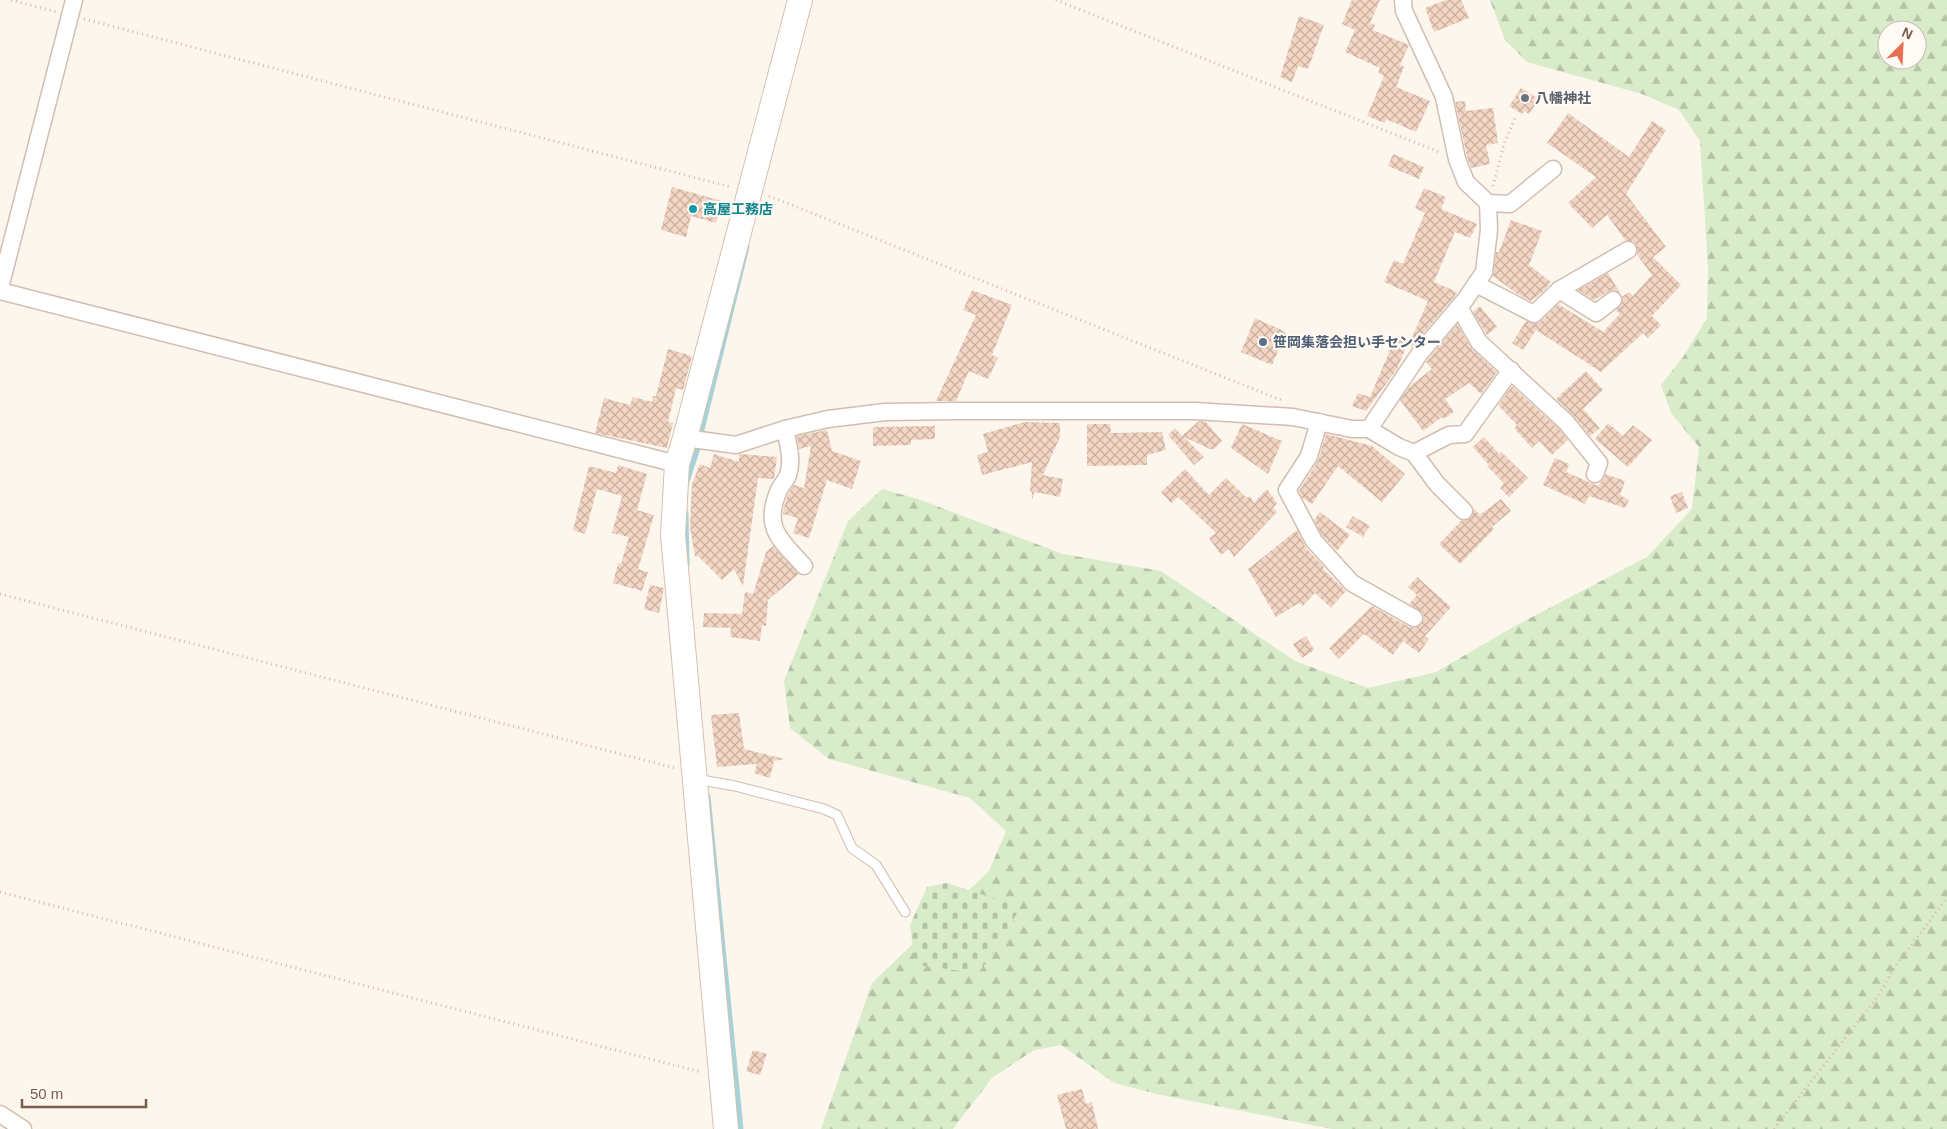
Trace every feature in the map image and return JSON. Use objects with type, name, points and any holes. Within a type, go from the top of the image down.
[{"type":"street","points":[[726,1129],[673,535],[677,464],[800,0]]},
{"type":"street","points":[[1403,0],[1404,11],[1444,97],[1457,160],[1466,182],[1488,203],[1510,204],[1553,169]]},
{"type":"street","points":[[72,8],[0,289],[677,464]]},
{"type":"street","points":[[1369,429],[1420,352],[1459,307],[1484,272],[1489,230],[1488,203]]},
{"type":"street","points":[[1476,284],[1534,314],[1559,290],[1628,250]]},
{"type":"street","points":[[1559,290],[1596,313],[1613,300]]},
{"type":"street","points":[[1459,307],[1479,342],[1566,422],[1599,463],[1595,474]]},
{"type":"street","points":[[1414,453],[1449,435],[1465,434],[1511,370]]},
{"type":"street","points":[[685,438],[736,445],[785,428],[828,419],[885,412],[1195,412],[1293,417],[1352,429],[1369,429],[1399,447],[1414,453],[1437,484],[1464,510]]},
{"type":"street","points":[[1319,422],[1309,456],[1287,490],[1314,541],[1352,582],[1414,618]]},
{"type":"street","points":[[785,428],[790,457],[788,476],[778,490],[772,513],[774,532],[804,566]]},
{"type":"street","points":[[0,1114],[23,1129]]},
{"type":"lane","points":[[693,773],[824,809],[837,815],[852,848],[876,865],[905,912]]},
{"type":"path","points":[[11,0],[72,8],[750,192],[765,194],[1285,401]]},
{"type":"path","points":[[1056,0],[1457,160]]},
{"type":"path","points":[[1488,203],[1504,144],[1516,115]]},
{"type":"path","points":[[0,594],[693,773]]},
{"type":"path","points":[[0,892],[721,1077]]},
{"type":"path","points":[[1774,1129],[1879,995],[1894,968],[1947,898]]},
{"type":"green space","points":[[1490,0],[1947,0],[1947,1129],[1332,1129],[1161,1095],[1114,1083],[1061,1045],[1034,1050],[992,1078],[953,1129],[821,1129],[872,983],[989,871],[1006,831],[970,798],[829,759],[790,728],[784,681],[848,521],[882,489],[918,499],[1063,554],[1161,571],[1295,661],[1368,688],[1436,672],[1515,626],[1647,557],[1692,509],[1699,447],[1671,413],[1661,385],[1683,357],[1707,318],[1708,267],[1700,141],[1679,110],[1642,94],[1527,62],[1505,40]]},
{"type":"green space","points":[[947,883],[1020,907],[1000,946],[978,973],[915,965],[910,925],[927,887]]},
{"type":"building","points":[[1352,0],[1380,0],[1370,23],[1375,25],[1373,30],[1409,45],[1400,65],[1404,67],[1396,87],[1430,101],[1416,132],[1386,119],[1385,123],[1367,116],[1384,76],[1378,73],[1380,68],[1345,52],[1355,30],[1342,24]]},
{"type":"building","points":[[1446,0],[1461,0],[1469,18],[1434,32],[1425,8]]},
{"type":"building","points":[[1299,16],[1324,25],[1308,69],[1298,66],[1292,82],[1280,77]]},
{"type":"building","name":"八幡神社","points":[[1521,88],[1539,99],[1529,114],[1524,111],[1522,114],[1509,106]]},
{"type":"building","points":[[1465,101],[1466,111],[1493,108],[1498,143],[1486,145],[1490,164],[1471,168],[1455,102]]},
{"type":"building","points":[[1568,113],[1629,157],[1652,121],[1666,130],[1626,194],[1666,247],[1653,257],[1681,285],[1652,316],[1661,325],[1648,338],[1643,333],[1601,372],[1536,330],[1523,350],[1512,343],[1526,321],[1535,324],[1540,322],[1558,304],[1605,333],[1604,331],[1620,314],[1616,310],[1622,304],[1622,297],[1629,292],[1633,296],[1652,275],[1637,255],[1638,250],[1633,241],[1626,241],[1607,215],[1592,228],[1568,203],[1596,177],[1547,143]]},
{"type":"building","points":[[1393,154],[1424,167],[1419,179],[1388,166]]},
{"type":"building","name":"高屋工務店","points":[[672,187],[722,201],[716,223],[691,216],[686,237],[661,230]]},
{"type":"building","points":[[1424,188],[1446,197],[1441,209],[1477,224],[1470,238],[1455,232],[1434,282],[1457,292],[1412,347],[1409,344],[1428,301],[1384,282],[1394,260],[1403,264],[1425,213],[1415,208]]},
{"type":"building","points":[[1511,220],[1542,231],[1529,265],[1551,282],[1544,291],[1531,301],[1516,293],[1493,276],[1496,252],[1499,252]]},
{"type":"building","points":[[1608,273],[1620,293],[1611,290],[1594,300],[1578,290]]},
{"type":"building","points":[[972,290],[1012,305],[992,355],[998,358],[988,379],[969,371],[956,401],[936,401],[976,315],[963,310]]},
{"type":"building","points":[[1480,306],[1497,327],[1487,335],[1473,312]]},
{"type":"building","name":"笹岡集落会担い手センター","points":[[1255,318],[1286,332],[1272,365],[1241,352]]},
{"type":"building","points":[[1457,324],[1472,349],[1497,372],[1481,394],[1469,383],[1445,399],[1454,412],[1443,419],[1442,417],[1423,431],[1400,400],[1410,386],[1432,369],[1426,362]]},
{"type":"building","points":[[1396,336],[1409,340],[1397,369],[1366,411],[1352,406],[1358,393],[1370,397]]},
{"type":"building","points":[[668,349],[692,356],[683,390],[676,388],[668,422],[673,423],[667,448],[595,433],[604,398],[630,405],[633,397],[652,402],[653,396],[656,396]]},
{"type":"building","points":[[1586,371],[1603,390],[1583,409],[1600,428],[1590,436],[1574,416],[1556,399]]},
{"type":"building","points":[[1512,386],[1559,429],[1568,440],[1552,455],[1539,441],[1532,448],[1514,428],[1517,425],[1498,405]]},
{"type":"building","points":[[1199,421],[1206,422],[1222,441],[1214,449],[1210,449],[1184,437],[1204,457],[1194,465],[1168,435],[1175,428],[1182,436]]},
{"type":"building","points":[[1025,422],[1060,423],[1060,437],[1043,475],[1063,479],[1060,497],[1035,492],[1032,499],[1032,492],[1030,491],[1032,462],[982,475],[977,455],[988,452],[983,434]]},
{"type":"building","points":[[1608,423],[1623,436],[1633,425],[1652,440],[1628,467],[1595,439]]},
{"type":"building","points":[[1087,424],[1110,424],[1111,433],[1162,432],[1166,450],[1147,455],[1147,465],[1087,466]]},
{"type":"building","points":[[1242,424],[1282,441],[1268,474],[1231,448]]},
{"type":"building","points":[[935,426],[935,439],[911,440],[911,445],[873,446],[873,427]]},
{"type":"building","points":[[827,430],[832,451],[861,461],[852,489],[827,480],[809,538],[793,533],[798,518],[783,514],[784,507],[788,494],[794,485],[804,488],[811,446],[799,449],[797,436]]},
{"type":"building","points":[[1326,434],[1372,446],[1405,474],[1382,502],[1338,466],[1312,504],[1302,498],[1299,491],[1318,461]]},
{"type":"building","points":[[1484,437],[1499,454],[1501,452],[1528,478],[1509,497],[1500,488],[1504,483],[1487,466],[1489,465],[1473,447]]},
{"type":"building","points":[[714,454],[739,462],[739,454],[777,457],[774,479],[758,478],[743,586],[734,569],[722,580],[698,556],[695,556],[690,527],[692,484],[700,464],[710,468]]},
{"type":"building","points":[[1555,458],[1569,464],[1566,472],[1598,486],[1606,474],[1625,481],[1620,495],[1629,500],[1625,508],[1589,496],[1585,504],[1543,485]]},
{"type":"building","points":[[618,465],[647,474],[637,510],[654,515],[638,569],[648,572],[642,591],[613,583],[618,563],[621,564],[629,537],[612,533],[622,496],[597,489],[585,534],[573,530],[589,466],[616,473]]},
{"type":"building","points":[[1185,469],[1209,495],[1226,478],[1247,498],[1250,496],[1254,503],[1267,489],[1277,503],[1273,508],[1277,512],[1234,557],[1229,549],[1221,555],[1209,538],[1216,533],[1178,497],[1171,503],[1161,492]]},
{"type":"building","points":[[1682,492],[1688,508],[1676,513],[1670,496]]},
{"type":"building","points":[[1501,499],[1511,511],[1492,527],[1494,529],[1460,564],[1439,544],[1461,521],[1471,518],[1474,509],[1480,515]]},
{"type":"building","points":[[1320,512],[1350,535],[1337,551],[1322,535],[1314,520]]},
{"type":"building","points":[[1353,516],[1370,526],[1363,537],[1346,527]]},
{"type":"building","points":[[1297,530],[1306,548],[1324,567],[1323,569],[1346,591],[1331,608],[1315,593],[1303,606],[1299,603],[1276,617],[1248,569]]},
{"type":"building","points":[[773,546],[799,574],[768,600],[766,626],[762,625],[760,641],[730,637],[731,628],[703,627],[704,613],[742,614],[745,592],[753,594],[766,552]]},
{"type":"building","points":[[1417,577],[1451,607],[1425,636],[1429,639],[1419,653],[1403,641],[1393,655],[1364,634],[1339,659],[1329,648],[1372,606],[1409,627],[1415,628],[1419,626],[1424,618],[1423,613],[1409,604],[1417,595],[1408,587]]},
{"type":"building","points":[[650,585],[664,588],[659,613],[644,609]]},
{"type":"building","points":[[1306,636],[1314,650],[1302,658],[1293,644]]},
{"type":"building","points":[[739,713],[744,749],[785,759],[774,761],[770,778],[754,773],[757,764],[717,767],[711,715]]},
{"type":"building","points":[[753,1050],[767,1054],[760,1075],[746,1071]]},
{"type":"building","points":[[1082,1089],[1086,1104],[1092,1102],[1098,1129],[1066,1129],[1057,1095]]},
{"type":"waterway","points":[[701,434],[747,247]]},
{"type":"waterway","points":[[686,485],[698,448]]},
{"type":"waterway","points":[[686,513],[687,565]]},
{"type":"waterway","points":[[708,796],[741,1129]]},
{"type":"place","name":"八幡神社","points":[[1525,98]]},
{"type":"place","name":"高屋工務店","points":[[693,209]]},
{"type":"place","name":"笹岡集落会担い手センター","points":[[1263,342]]}]
